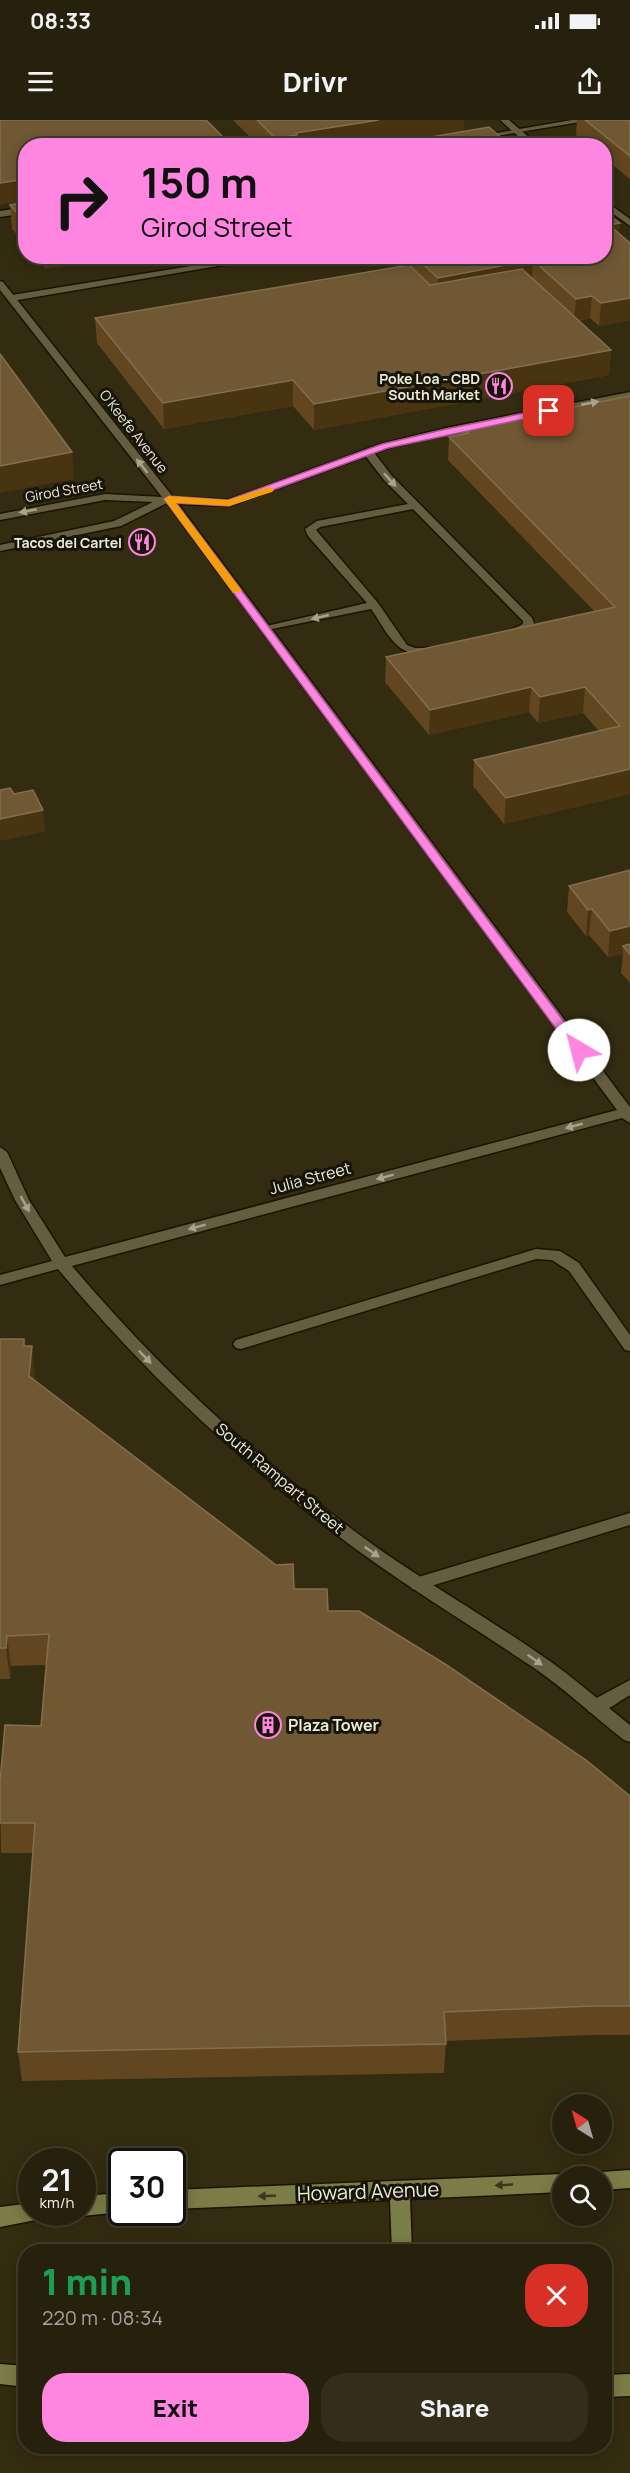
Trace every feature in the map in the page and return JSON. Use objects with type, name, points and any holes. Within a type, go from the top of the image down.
[{"type":"main road","points":[[612,2180],[630,2179]]},
{"type":"main road","name":"Howard Avenue","points":[[186,2199],[552,2182]]},
{"type":"main road","points":[[400,2190],[402,2244]]},
{"type":"main road","points":[[0,2217],[18,2214]]},
{"type":"main road","points":[[0,2374],[18,2376]]},
{"type":"main road","points":[[612,2386],[630,2385]]},
{"type":"street","points":[[504,120],[526,138]]},
{"type":"street","points":[[471,138],[588,120]]},
{"type":"street","points":[[612,208],[630,223]]},
{"type":"street","points":[[0,214],[18,211]]},
{"type":"street","points":[[12,298],[223,264]]},
{"type":"street","name":"O'Keefe Avenue","points":[[0,284],[169,499],[628,1113]]},
{"type":"street","name":"Girod Street","points":[[0,517],[105,497],[229,503],[368,452],[446,431],[630,395]]},
{"type":"street","points":[[368,452],[388,478],[528,620],[529,626],[519,632],[496,637]]},
{"type":"street","name":"Girod Street","points":[[0,548],[117,524],[169,499]]},
{"type":"street","points":[[415,506],[317,524],[310,529],[374,605],[403,647],[414,652],[438,649]]},
{"type":"street","points":[[266,630],[374,605]]},
{"type":"street","name":"Julia Street","points":[[0,1280],[628,1113]]},
{"type":"street","name":"South Rampart Street","points":[[0,1152],[22,1200],[61,1263],[128,1341],[248,1455],[340,1529],[418,1584],[536,1660],[630,1735]]},
{"type":"street","points":[[241,1344],[536,1254],[555,1255],[574,1267],[630,1346]]},
{"type":"street","points":[[418,1584],[630,1519]]},
{"type":"street","points":[[595,1707],[630,1687]]},
{"type":"building","points":[[0,120],[206,120],[224,138],[18,138],[18,180],[0,183]]},
{"type":"building","points":[[257,120],[379,120],[275,138]]},
{"type":"building","points":[[585,120],[630,120],[630,156],[612,142],[612,138],[608,138]]},
{"type":"building","points":[[489,127],[502,138],[425,138]]},
{"type":"building","points":[[18,204],[18,214],[10,205]]},
{"type":"building","points":[[612,218],[620,223],[612,224]]},
{"type":"building","points":[[612,228],[630,243],[630,298],[601,303],[592,296],[576,299],[537,264],[612,264]]},
{"type":"building","points":[[423,264],[512,264],[438,278]]},
{"type":"building","points":[[409,265],[430,285],[522,269],[611,350],[314,404],[293,380],[163,403],[95,318]]},
{"type":"building","points":[[0,354],[72,452],[0,466]]},
{"type":"building","points":[[630,396],[630,769],[506,798],[474,760],[620,726],[585,687],[540,697],[531,687],[430,710],[386,657],[615,607],[449,437],[468,433],[463,429]]},
{"type":"building","points":[[10,788],[14,794],[33,790],[43,810],[0,819],[0,790]]},
{"type":"building","points":[[630,870],[630,926],[610,931],[592,909],[588,910],[569,886]]},
{"type":"building","points":[[630,944],[630,954],[623,946]]},
{"type":"building","name":"Plaza Tower","points":[[0,1339],[24,1339],[24,1346],[32,1346],[29,1376],[276,1565],[293,1564],[294,1589],[327,1589],[328,1611],[359,1611],[445,1664],[586,1760],[630,1796],[630,2006],[444,2012],[446,2044],[18,2052],[35,1823],[0,1823],[0,1782],[5,1725],[41,1726],[49,1634],[7,1636],[6,1648],[0,1648]]},
{"type":"slow traffic","points":[[237,591],[169,499],[229,503],[269,490]]},
{"type":"place","name":"Poke Loa - CBD South Market","points":[[499,386]]},
{"type":"place","name":"Tacos del Cartel","points":[[142,542]]},
{"type":"place","name":"Plaza Tower","points":[[268,1725]]},
{"type":"route","points":[[549,411],[446,431],[385,446],[229,503],[169,499],[579,1050]]}]
